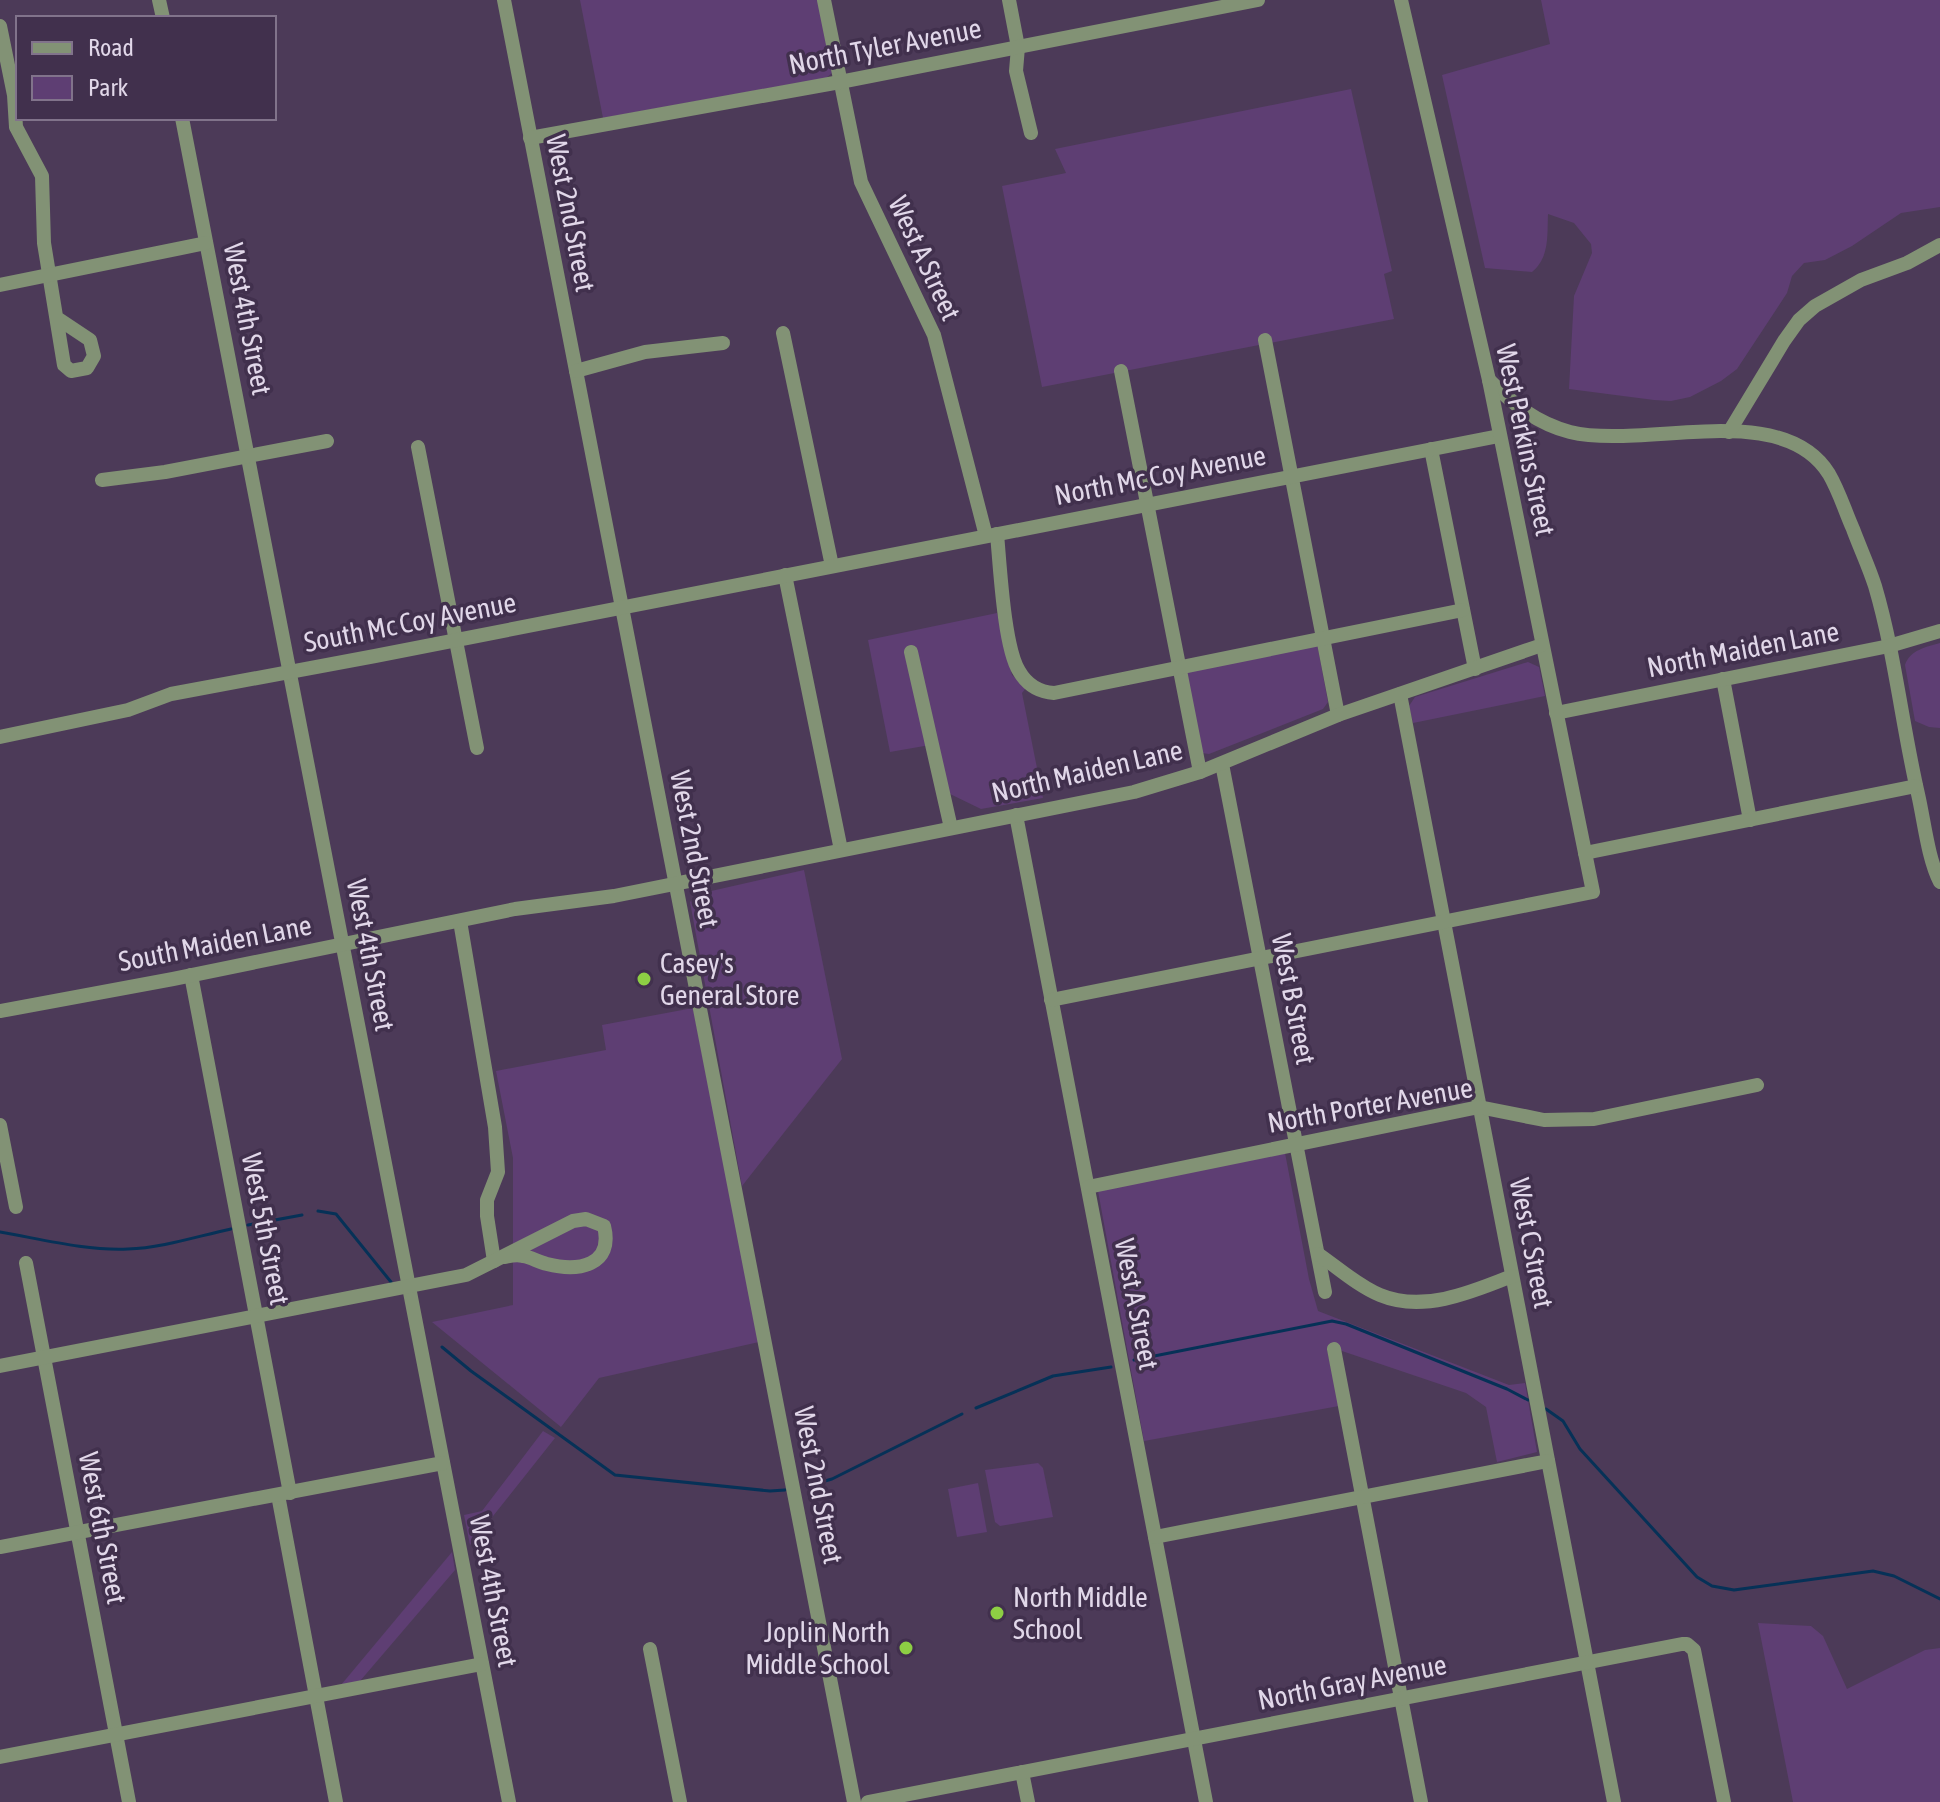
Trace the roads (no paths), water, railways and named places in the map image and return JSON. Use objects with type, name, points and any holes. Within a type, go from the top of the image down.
[{"type":"street","name":"West 2nd Street","points":[[504,0],[854,1802]]},
{"type":"street","name":"West A Street","points":[[824,0],[861,182],[934,335],[992,535],[1008,632],[1019,672],[1035,689],[1054,693],[1179,668]]},
{"type":"street","points":[[1009,0],[1018,47],[1016,71],[1031,133]]},
{"type":"street","name":"North Tyler Avenue","points":[[530,138],[840,82],[1258,0]]},
{"type":"street","name":"West Perkins Street","points":[[1401,0],[1489,380],[1593,892],[1444,923]]},
{"type":"street","points":[[0,26],[16,127],[42,176],[44,243],[57,318]]},
{"type":"street","name":"West 4th Street","points":[[182,120],[509,1802]]},
{"type":"street","points":[[0,285],[206,243]]},
{"type":"street","points":[[1729,432],[1799,320],[1815,306],[1861,280],[1907,263],[1940,245]]},
{"type":"street","points":[[783,333],[832,566]]},
{"type":"street","points":[[1265,340],[1338,715]]},
{"type":"street","points":[[576,371],[645,352],[723,343]]},
{"type":"street","points":[[1121,371],[1200,772]]},
{"type":"street","points":[[1489,380],[1529,415],[1568,431],[1617,435],[1755,433],[1790,441],[1816,457],[1829,473],[1874,583],[1916,786],[1940,882]]},
{"type":"street","name":"North Mc Coy Avenue","points":[[832,566],[1499,436]]},
{"type":"street","points":[[102,480],[165,472],[327,441]]},
{"type":"street","points":[[418,447],[477,748]]},
{"type":"street","points":[[1431,449],[1475,669]]},
{"type":"street","name":"South Mc Coy Avenue","points":[[0,737],[128,710],[171,694],[832,566]]},
{"type":"street","points":[[785,575],[841,850]]},
{"type":"street","points":[[1179,668],[1463,610]]},
{"type":"street","name":"North Maiden Lane","points":[[1556,713],[1889,646],[1940,631]]},
{"type":"street","name":"North Maiden Lane","points":[[675,883],[1134,792],[1200,772],[1338,715],[1542,645]]},
{"type":"street","points":[[911,652],[951,828]]},
{"type":"street","points":[[1723,679],[1750,820]]},
{"type":"street","name":"West C Street","points":[[1400,694],[1614,1802]]},
{"type":"street","name":"West B Street","points":[[1222,764],[1325,1292]]},
{"type":"street","points":[[1585,853],[1916,786]]},
{"type":"street","name":"West A Street","points":[[1016,815],[1206,1802]]},
{"type":"street","name":"South Maiden Lane","points":[[0,1011],[460,921],[675,883]]},
{"type":"street","points":[[460,921],[495,1127],[498,1172],[487,1200],[488,1230],[499,1259]]},
{"type":"street","points":[[1051,1000],[1444,923]]},
{"type":"street","name":"West 5th Street","points":[[191,975],[257,1318],[336,1802]]},
{"type":"street","name":"North Porter Avenue","points":[[1088,1187],[1479,1107],[1544,1120],[1594,1119],[1757,1085]]},
{"type":"street","points":[[0,1125],[16,1207]]},
{"type":"street","points":[[0,1366],[466,1275],[573,1221],[586,1219],[604,1226],[607,1235],[602,1255],[584,1266],[551,1265],[525,1256],[499,1259]]},
{"type":"street","points":[[1318,1254],[1373,1292],[1395,1300],[1443,1299],[1512,1276]]},
{"type":"street","name":"West 6th Street","points":[[26,1263],[129,1802]]},
{"type":"street","points":[[1334,1349],[1421,1802]]},
{"type":"street","points":[[1155,1537],[1548,1461]]},
{"type":"street","points":[[0,1547],[443,1463]]},
{"type":"street","name":"North Gray Avenue","points":[[868,1802],[1682,1644],[1691,1646],[1695,1653],[1724,1802]]},
{"type":"street","points":[[650,1649],[680,1802]]},
{"type":"street","points":[[0,1757],[482,1664]]},
{"type":"street","points":[[1022,1772],[1028,1802]]},
{"type":"waterway","points":[[318,1211],[336,1214],[391,1282]]},
{"type":"waterway","points":[[248,1225],[302,1215]]},
{"type":"waterway","points":[[0,1232],[80,1246],[128,1249],[167,1244],[231,1229]]},
{"type":"waterway","points":[[1134,1360],[1332,1321],[1346,1324],[1528,1400]]},
{"type":"waterway","points":[[442,1347],[615,1475],[785,1490]]},
{"type":"waterway","points":[[976,1408],[1053,1376],[1111,1367]]},
{"type":"waterway","points":[[1546,1409],[1563,1421],[1580,1449],[1697,1577],[1712,1586],[1734,1590],[1873,1571],[1894,1576],[1940,1599]]},
{"type":"waterway","points":[[807,1486],[832,1479],[962,1414]]},
{"type":"place","name":"Casey's General Store","points":[[644,979]]},
{"type":"place","name":"North Middle School","points":[[997,1613]]},
{"type":"place","name":"Joplin North Middle School","points":[[906,1648]]}]
